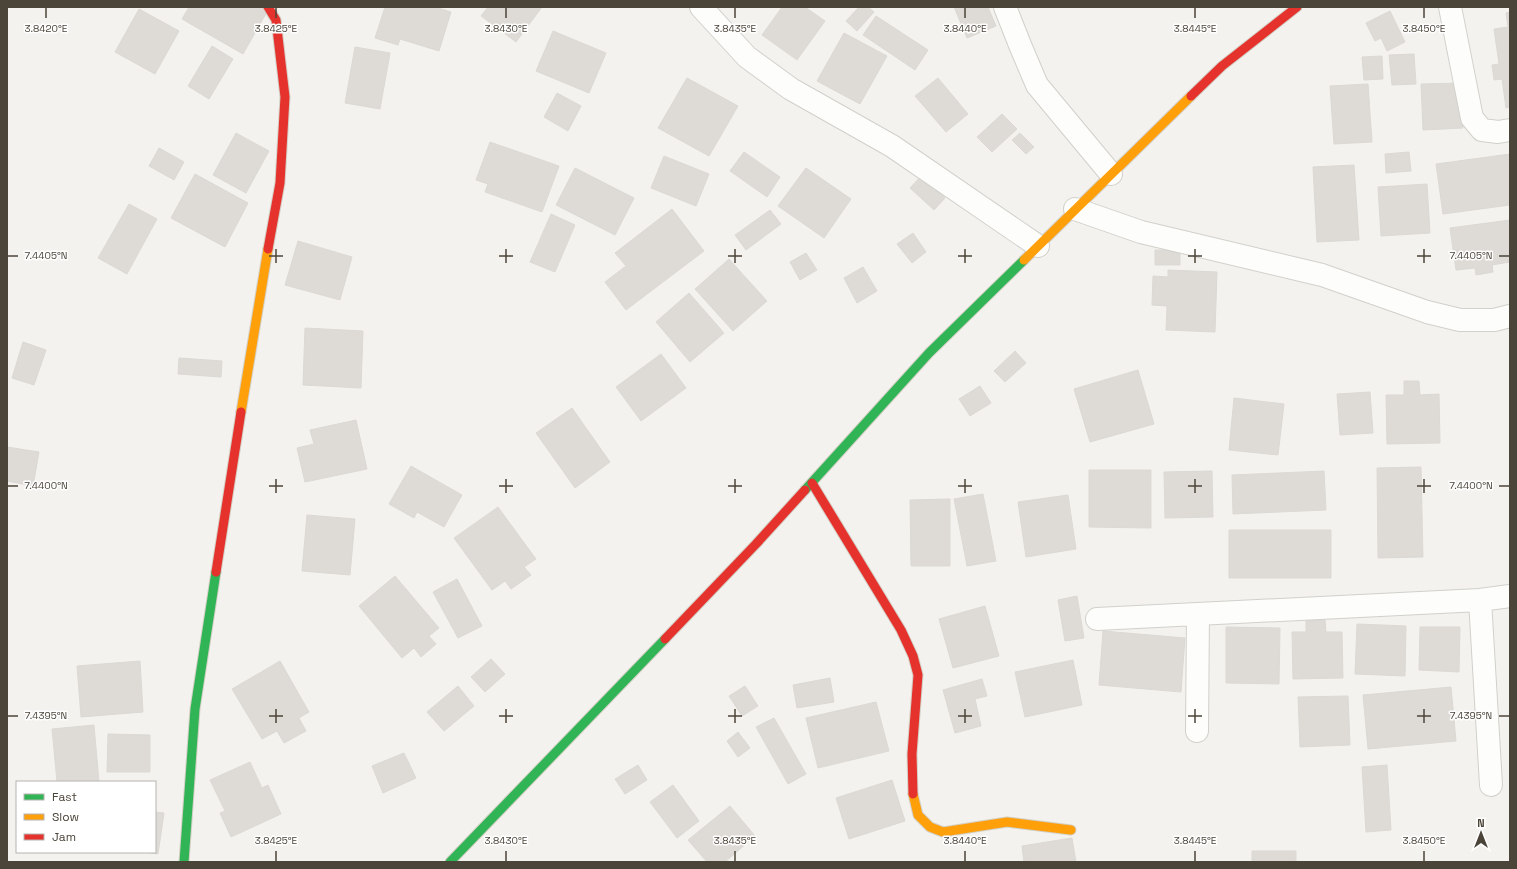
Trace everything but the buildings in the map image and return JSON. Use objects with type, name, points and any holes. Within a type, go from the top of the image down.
[{"type":"street","points":[[184,862],[195,709],[260,290],[280,182],[285,97],[276,20],[268,7]]},
{"type":"street","points":[[701,7],[747,57],[785,85],[892,146],[1038,246]]},
{"type":"street","points":[[1006,7],[1020,45],[1038,84],[1111,174]]},
{"type":"street","points":[[450,862],[756,544],[929,353],[1222,66],[1297,7]]},
{"type":"street","points":[[1450,7],[1472,118],[1482,130],[1498,132],[1510,130]]},
{"type":"street","points":[[1075,209],[1141,232],[1322,276],[1427,312],[1460,320],[1494,320],[1510,316]]},
{"type":"street","points":[[812,482],[901,630],[914,656],[918,675],[912,754],[914,794],[918,815],[930,827],[943,832],[1007,822],[1070,830]]},
{"type":"street","points":[[1097,619],[1480,600],[1510,596]]},
{"type":"street","points":[[1480,600],[1491,785]]},
{"type":"street","points":[[1197,731],[1198,614]]},
{"type":"traffic: fast","points":[[805,490],[929,353],[1024,260]]},
{"type":"traffic: fast","points":[[184,862],[195,709],[216,572]]},
{"type":"traffic: fast","points":[[450,862],[665,639]]},
{"type":"traffic: slow","points":[[1024,260],[1191,96]]},
{"type":"traffic: slow","points":[[241,412],[268,249]]},
{"type":"traffic: slow","points":[[913,794],[918,815],[930,827],[943,832],[1007,822],[1071,830]]},
{"type":"traffic: jam","points":[[268,7],[276,20],[285,97],[280,183],[268,249]]},
{"type":"traffic: jam","points":[[1191,96],[1222,66],[1297,7]]},
{"type":"traffic: jam","points":[[216,572],[241,412]]},
{"type":"traffic: jam","points":[[812,483],[901,630],[913,656],[918,675],[912,754],[913,794]]},
{"type":"traffic: jam","points":[[665,639],[756,544],[805,490]]}]
